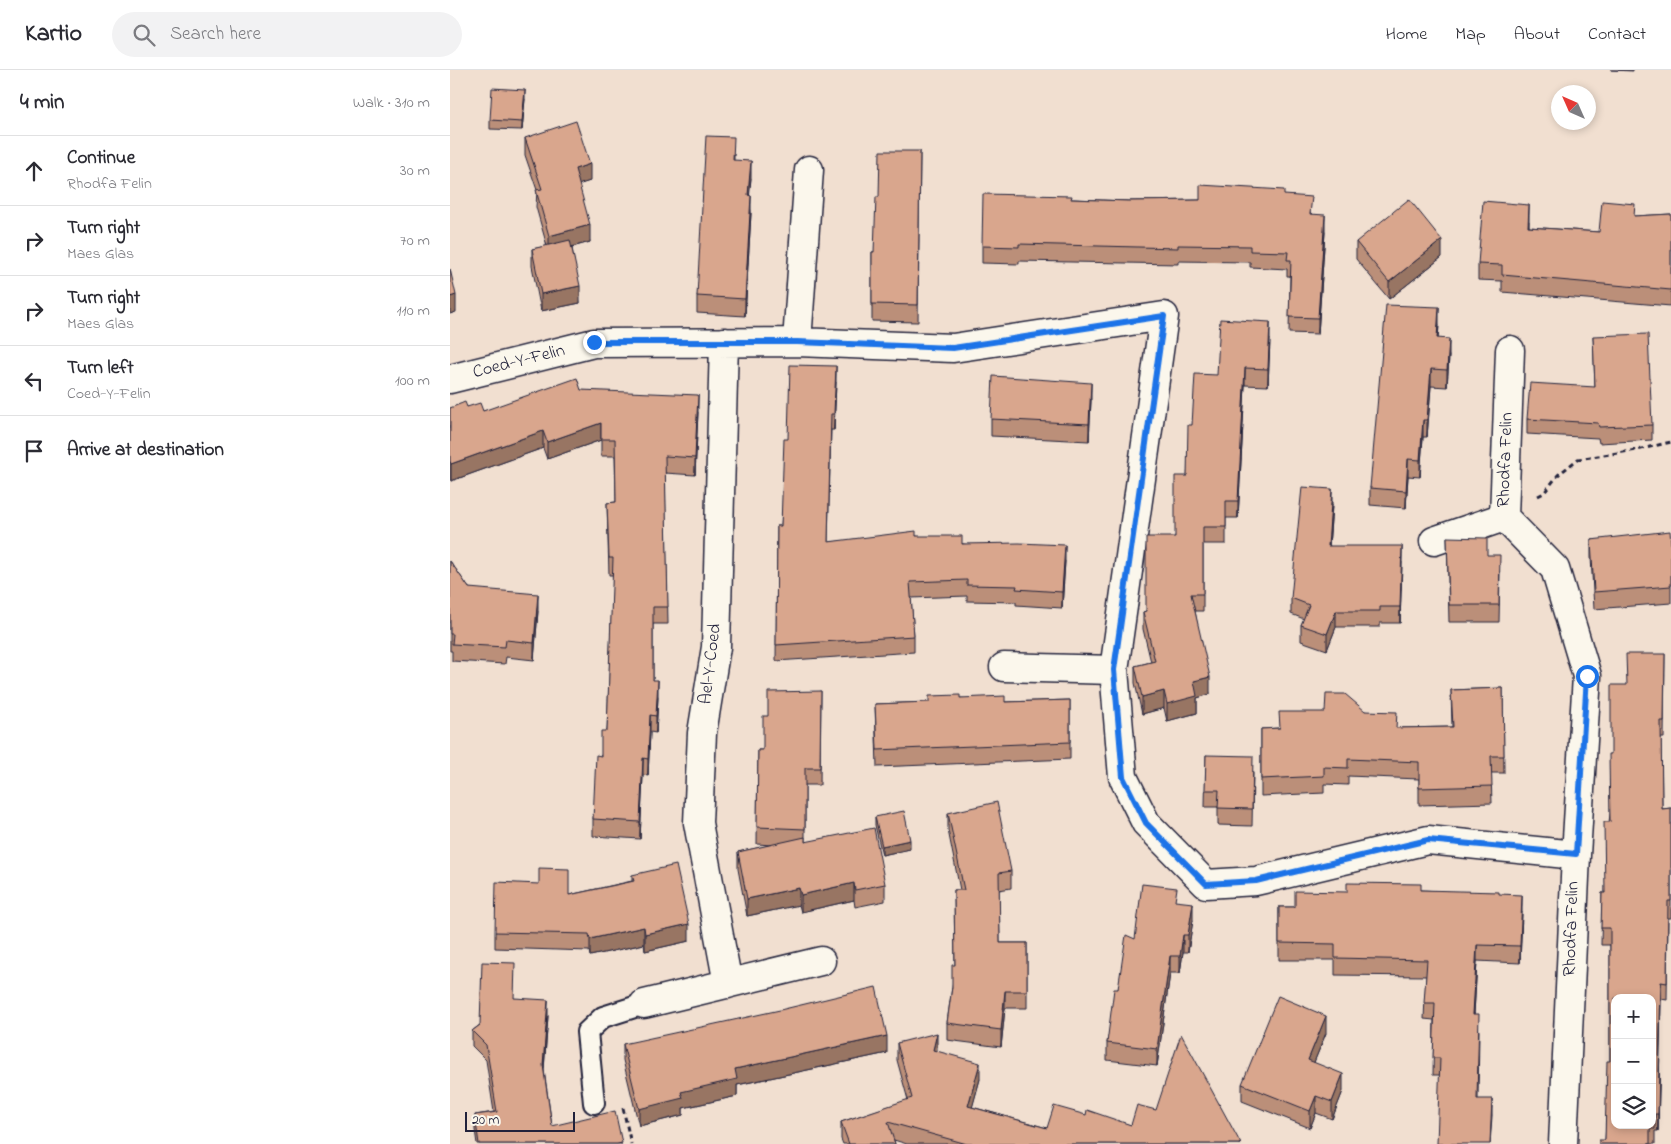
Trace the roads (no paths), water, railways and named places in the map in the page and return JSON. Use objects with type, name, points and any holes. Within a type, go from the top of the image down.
[{"type":"street","points":[[797,342],[808,170]]},
{"type":"street","name":"Coed-Y-Felin","points":[[450,379],[594,342],[797,342],[953,348],[1164,316],[1114,670]]},
{"type":"street","name":"Ael-Y-Coed","points":[[724,342],[716,647],[702,733],[698,823],[728,984]]},
{"type":"street","name":"Rhodfa Felin","points":[[1510,350],[1504,518],[1556,569],[1587,676],[1576,854],[1563,1144]]},
{"type":"street","points":[[1434,540],[1504,518]]},
{"type":"street","points":[[1004,667],[1114,670],[1123,777],[1146,823],[1206,884],[1256,881],[1428,840],[1576,854]]},
{"type":"street","points":[[644,1004],[821,961]]},
{"type":"lane","points":[[594,1103],[587,1032],[603,1016],[644,1004]]}]
